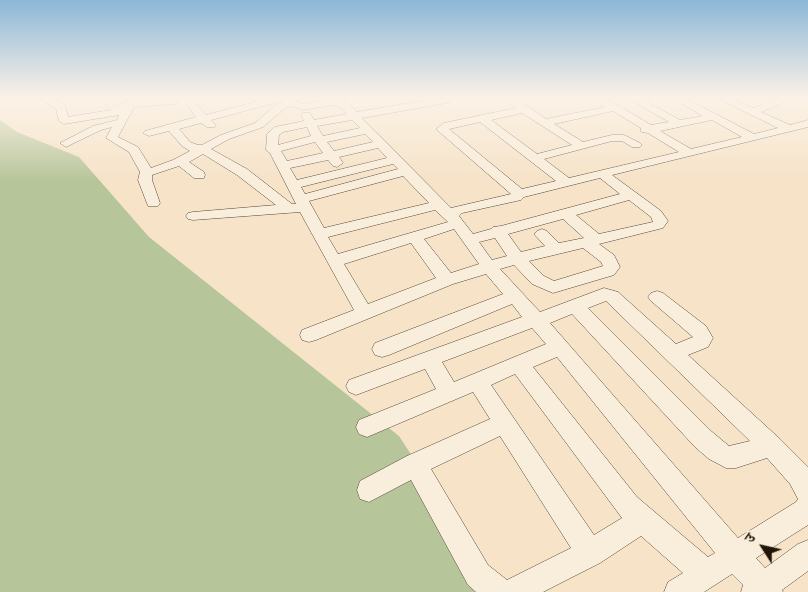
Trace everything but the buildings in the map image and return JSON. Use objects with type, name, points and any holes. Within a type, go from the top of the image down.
[{"type":"street","points":[[64,126],[105,126]]},
{"type":"street","points":[[66,144],[105,126]]},
{"type":"street","points":[[118,126],[112,138],[134,150],[146,171],[145,180],[154,203]]},
{"type":"street","points":[[150,133],[160,126]]},
{"type":"street","points":[[180,126],[186,144],[200,149],[242,172],[288,208]]},
{"type":"street","points":[[211,126],[225,137]]},
{"type":"street","points":[[146,171],[156,171],[180,161],[225,137],[257,126]]},
{"type":"street","points":[[309,126],[354,185]]},
{"type":"street","points":[[363,126],[454,220],[489,267],[560,347],[762,590],[808,554]]},
{"type":"street","points":[[283,167],[326,147],[374,137],[397,126]]},
{"type":"street","points":[[447,126],[442,129],[519,194]]},
{"type":"street","points":[[492,126],[567,183]]},
{"type":"street","points":[[551,126],[582,146]]},
{"type":"street","points":[[643,126],[689,153]]},
{"type":"street","points":[[534,158],[612,138],[624,138],[665,126]]},
{"type":"street","points":[[729,126],[753,138]]},
{"type":"street","points":[[782,126],[789,129]]},
{"type":"street","points":[[454,220],[456,210],[516,197],[519,194],[800,126]]},
{"type":"street","points":[[364,312],[283,167],[273,134],[276,130],[326,147],[374,137]]},
{"type":"street","points":[[283,167],[326,147],[374,137]]},
{"type":"street","points":[[283,167],[326,147],[374,137]]},
{"type":"street","points":[[624,138],[636,145]]},
{"type":"street","points":[[180,161],[199,175]]},
{"type":"street","points":[[193,216],[288,208],[354,185],[406,171]]},
{"type":"street","points":[[309,335],[447,280],[517,258],[658,225],[661,222],[656,214],[602,174]]},
{"type":"street","points":[[469,240],[498,230],[632,195]]},
{"type":"street","points":[[320,234],[438,205]]},
{"type":"street","points":[[498,230],[517,258],[538,280],[546,285],[557,287],[608,271],[612,267],[608,259],[565,213]]},
{"type":"street","points":[[334,261],[415,238],[454,220]]},
{"type":"street","points":[[542,234],[556,249]]},
{"type":"street","points":[[415,238],[447,280]]},
{"type":"street","points":[[523,241],[534,254]]},
{"type":"street","points":[[382,349],[528,311],[575,306],[607,294],[612,296],[772,446],[799,475],[808,494]]},
{"type":"street","points":[[657,297],[699,331],[703,338],[701,342],[673,354]]},
{"type":"street","points":[[575,306],[702,439],[717,451],[726,457],[736,457],[772,446]]},
{"type":"street","points":[[356,386],[429,358],[528,311]]},
{"type":"street","points":[[367,426],[520,365],[560,347]]},
{"type":"street","points":[[429,358],[450,393]]},
{"type":"street","points":[[520,365],[628,506],[706,574]]},
{"type":"street","points":[[478,382],[590,553]]},
{"type":"street","points":[[369,490],[415,464],[504,423]]},
{"type":"street","points":[[415,464],[478,574],[492,588],[501,592]]},
{"type":"street","points":[[678,592],[806,511],[808,505]]},
{"type":"street","points":[[513,592],[590,553],[643,520]]},
{"type":"green space","points":[[0,126],[8,126],[17,132],[79,157],[149,237],[399,436],[501,592],[0,592]]}]
